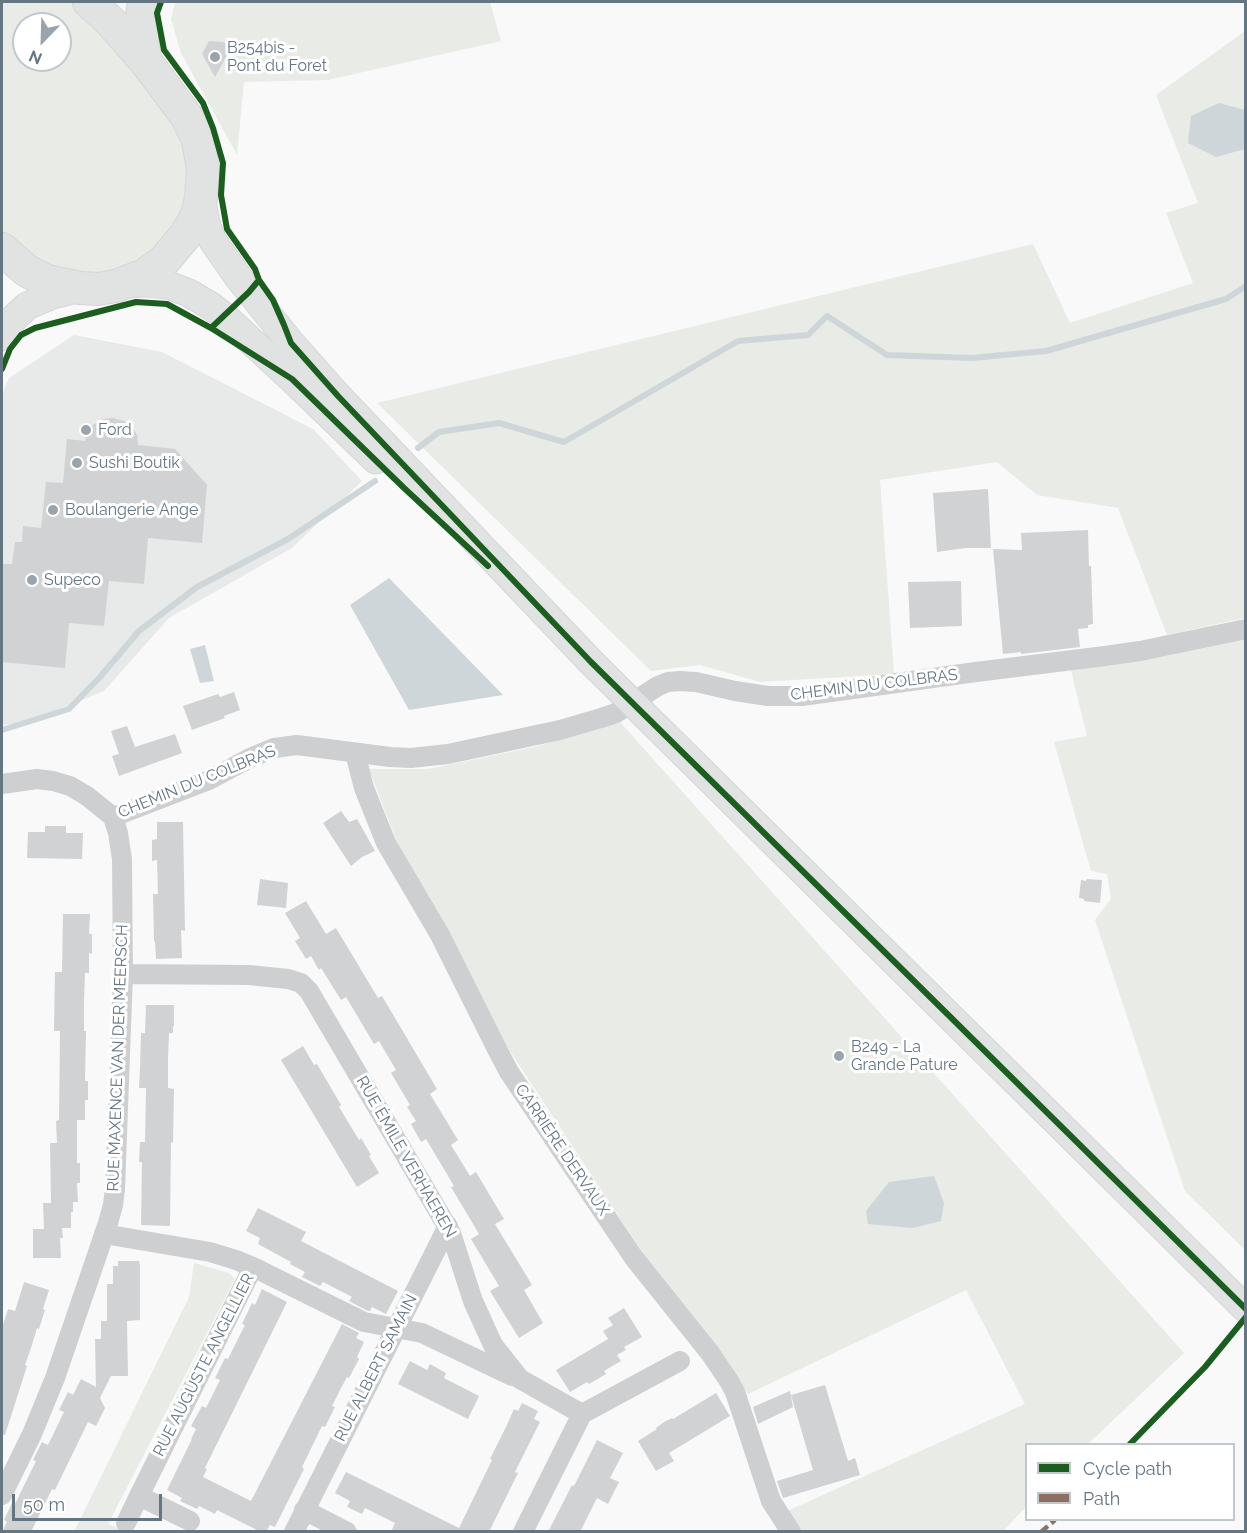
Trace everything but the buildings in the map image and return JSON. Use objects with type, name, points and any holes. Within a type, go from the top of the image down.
[{"type":"main road","points":[[2,249],[37,277],[56,284],[80,288],[106,288],[124,284],[145,275],[164,261],[193,223],[201,198],[203,169],[198,140],[187,117],[146,62],[110,21],[89,2]]},
{"type":"main road","points":[[144,2],[142,42],[146,62]]},
{"type":"main road","points":[[201,198],[213,241],[238,277],[291,343],[345,403],[591,662],[1245,1309]]},
{"type":"main road","points":[[124,284],[161,284],[181,289],[199,298],[224,316],[591,662]]},
{"type":"main road","points":[[2,337],[13,319],[27,306],[53,295],[80,288]]},
{"type":"street","name":"CHEMIN DU COLBRAS","points":[[2,784],[37,779],[70,786],[87,795],[113,818],[209,780],[274,748],[297,745],[390,758],[426,757],[472,750],[560,730],[616,713],[668,682],[696,682],[768,696],[802,696],[1140,651],[1245,629]]},
{"type":"street","name":"CARRIÈRE DERVAUX","points":[[355,753],[364,788],[386,843],[440,935],[509,1072],[634,1258],[726,1375],[735,1392],[771,1501],[791,1532]]},
{"type":"street","name":"RUE MAXENCE VAN DER MEERSCH","points":[[2,1495],[32,1434],[55,1378],[111,1213],[115,1189],[123,974],[122,859],[113,818]]},
{"type":"street","name":"RUE ÉMILE VERHAEREN","points":[[123,974],[241,974],[282,978],[305,986],[448,1226],[479,1317],[498,1353],[520,1379],[582,1414]]},
{"type":"street","name":"RUE ALBERT SAMAIN","points":[[294,1532],[448,1226]]},
{"type":"street","name":"RUE AUGUSTE ANGELLIER","points":[[104,1234],[228,1257],[364,1322],[422,1333],[520,1379]]},
{"type":"street","name":"RUE AUGUSTE ANGELLIER","points":[[126,1523],[253,1267]]},
{"type":"street","points":[[523,1532],[582,1414],[680,1361]]},
{"type":"street","points":[[139,1496],[190,1521]]},
{"type":"street","points":[[304,1510],[347,1532]]},
{"type":"shaded area","points":[[2,2],[72,2],[88,15],[174,117],[190,162],[187,209],[147,260],[104,277],[59,273],[15,246],[2,233]]},
{"type":"shaded area","points":[[175,2],[490,2],[501,41],[328,80],[244,82],[237,155],[181,53],[171,19]]},
{"type":"shaded area","points":[[1245,31],[1245,618],[1167,635],[1118,508],[1037,495],[997,462],[880,480],[894,674],[760,682],[700,665],[651,671],[377,403],[1033,244],[1070,323],[1193,283],[1166,213],[1198,203],[1156,95]]},
{"type":"shaded area","points":[[1219,103],[1245,110],[1245,149],[1216,157],[1188,143],[1191,116]]},
{"type":"shaded area","points":[[74,335],[162,352],[313,429],[362,481],[292,548],[169,618],[104,691],[29,722],[2,725],[2,394],[9,378]]},
{"type":"shaded area","points":[[389,578],[503,695],[409,710],[350,605]]},
{"type":"shaded area","points":[[1245,636],[1245,1250],[1185,1191],[1095,920],[1111,899],[1107,874],[1091,871],[1054,742],[1087,736],[1071,670]]},
{"type":"shaded area","points":[[205,645],[214,681],[200,683],[190,649]]},
{"type":"shaded area","points":[[620,722],[1184,1353],[1089,1443],[1025,1443],[1025,1508],[1003,1531],[798,1531],[785,1512],[1025,1404],[966,1290],[748,1394],[660,1279],[498,1033],[403,858],[369,769],[428,769],[534,747]]},
{"type":"shaded area","points":[[934,1176],[944,1203],[941,1221],[913,1228],[868,1224],[866,1211],[889,1182]]},
{"type":"shaded area","points":[[194,1263],[229,1273],[235,1279],[108,1524],[124,1531],[74,1532],[189,1297]]},
{"type":"waterway","points":[[418,448],[439,432],[499,423],[564,442],[738,341],[808,335],[827,316],[887,355],[972,358],[1046,351],[1226,299],[1246,286]]},
{"type":"waterway","points":[[2,730],[69,709],[139,631],[197,587],[288,539],[375,481]]},
{"type":"marked path","points":[[1041,1532],[1054,1521]]},
{"type":"cycle path","points":[[161,2],[157,13],[164,50],[203,103],[213,128],[223,163],[221,195],[227,229],[255,269],[259,280],[211,328]]},
{"type":"cycle path","points":[[259,280],[273,300],[291,343],[338,396],[591,662],[1246,1309]]},
{"type":"cycle path","points":[[2,369],[10,349],[21,335],[35,328],[136,302],[167,304],[211,328],[292,379],[488,566]]},
{"type":"cycle path","points":[[1131,1443],[1205,1367],[1246,1317]]},
{"type":"place","name":"B254bis - Pont du Foret","points":[[215,57]]},
{"type":"place","name":"Ford","points":[[86,430]]},
{"type":"place","name":"Sushi Boutik","points":[[77,463]]},
{"type":"place","name":"Boulangerie Ange","points":[[53,510]]},
{"type":"place","name":"Supeco","points":[[32,580]]},
{"type":"place","name":"B249 - La Grande Pature","points":[[839,1056]]}]
